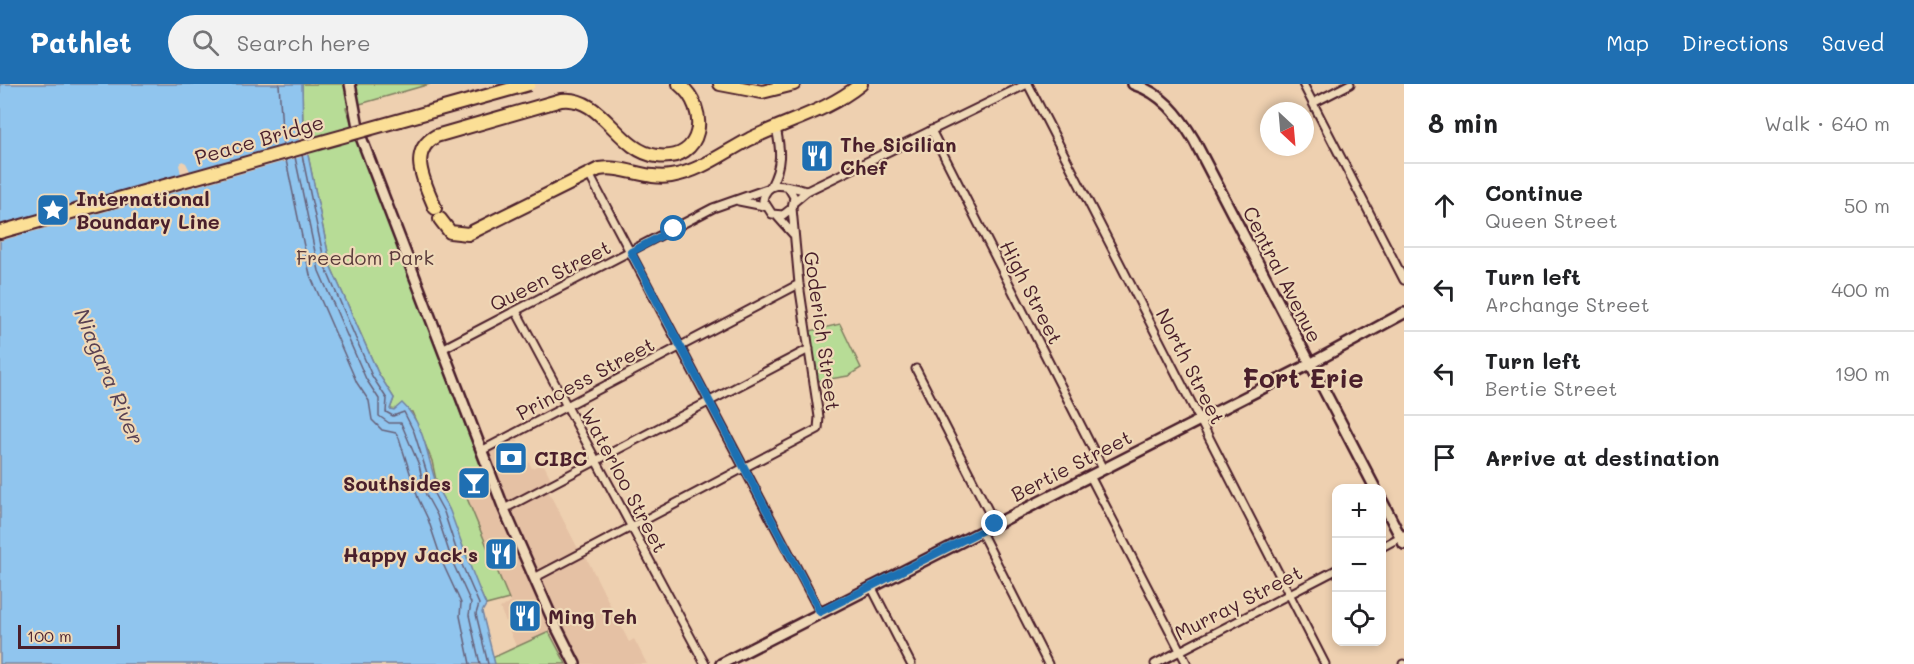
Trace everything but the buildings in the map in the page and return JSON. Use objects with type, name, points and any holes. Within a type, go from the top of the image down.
[{"type":"highway","name":"Peace Bridge","points":[[0,232],[529,84]]},
{"type":"highway","points":[[679,84],[690,94],[697,107],[699,128],[686,148],[672,156],[656,156],[640,151],[590,107],[575,100],[561,100],[436,136],[422,147],[419,157],[420,168],[437,213],[450,232],[468,234],[591,171],[612,167],[654,176],[677,175],[776,128],[827,108],[861,84]]},
{"type":"highway","points":[[720,84],[755,92],[777,90],[794,84]]},
{"type":"main road","points":[[351,84],[360,132],[444,348],[481,451],[534,578],[576,664]]},
{"type":"main road","name":"Central Avenue","points":[[1134,84],[1145,85],[1165,102],[1189,133],[1372,484]]},
{"type":"main road","name":"Bertie Street","points":[[722,664],[1310,364],[1404,313]]},
{"type":"main road","points":[[1386,508],[1403,539]]},
{"type":"street","points":[[736,200],[764,206],[777,216],[783,215],[807,191],[1027,84]]},
{"type":"street","name":"North Street","points":[[1027,84],[1325,664]]},
{"type":"street","points":[[1303,84],[1312,102]]},
{"type":"street","points":[[1314,102],[1350,84]]},
{"type":"street","points":[[1314,105],[1404,280]]},
{"type":"street","points":[[764,206],[769,188],[780,170],[781,157],[776,128]]},
{"type":"street","name":"High Street","points":[[931,130],[1103,469]]},
{"type":"street","points":[[780,170],[794,197],[793,206]]},
{"type":"street","points":[[591,178],[820,612]]},
{"type":"street","points":[[769,188],[787,186],[807,191]]},
{"type":"street","name":"Queen Street","points":[[444,348],[713,208],[769,188]]},
{"type":"street","name":"Goderich Street","points":[[744,468],[816,430],[819,417],[799,284],[793,234],[793,206]]},
{"type":"street","name":"Goderich Street","points":[[777,216],[793,234]]},
{"type":"street","name":"Princess Street","points":[[481,451],[799,284]]},
{"type":"street","name":"Waterloo Street","points":[[516,311],[705,664]]},
{"type":"street","points":[[504,509],[809,349]]},
{"type":"street","points":[[916,369],[995,524]]},
{"type":"street","points":[[534,578],[744,468]]},
{"type":"street","points":[[1090,476],[1188,664]]},
{"type":"street","points":[[981,532],[1048,664]]},
{"type":"street","points":[[1386,545],[1403,539]]},
{"type":"street","name":"Murray Street","points":[[1155,664],[1332,572]]},
{"type":"street","points":[[871,586],[911,664]]},
{"type":"shaded area","points":[[514,434],[532,468],[543,463],[553,483],[546,487],[583,558],[586,557],[629,642],[634,639],[647,664],[575,664],[557,629],[516,646],[500,608],[510,603],[459,479],[487,468],[481,451]]},
{"type":"green space","name":"Freedom Park","points":[[302,84],[430,84],[346,108],[482,470],[459,479],[509,599],[486,605],[464,556],[449,510],[438,490],[432,461],[412,412],[390,409],[394,398],[378,373],[331,267],[303,131]]},
{"type":"green space","points":[[840,324],[861,368],[848,376],[818,381],[810,331]]},
{"type":"green space","points":[[549,632],[566,664],[495,664],[492,658]]},
{"type":"water","name":"Niagara River","points":[[0,84],[302,84],[303,131],[331,267],[378,373],[394,398],[390,409],[394,410],[402,403],[417,422],[422,433],[439,491],[450,511],[486,605],[482,612],[495,664],[0,664]]},
{"type":"pier","points":[[300,128],[304,131],[311,154],[0,241],[0,225],[58,209],[60,200],[65,206],[181,174],[179,165],[182,161],[186,163],[190,171],[299,141],[297,132]]},
{"type":"place","name":"The Sicilian Chef","points":[[817,156]]},
{"type":"place","name":"International Boundary Line","points":[[53,210]]},
{"type":"place","name":"CIBC","points":[[511,458]]},
{"type":"place","name":"Southsides","points":[[474,483]]},
{"type":"place","name":"Happy Jack's","points":[[501,554]]},
{"type":"place","name":"Ming Teh","points":[[525,616]]},
{"type":"district","name":"Fort Erie","points":[[1303,378]]},
{"type":"route","points":[[674,229],[631,252],[820,612],[995,524]]}]
